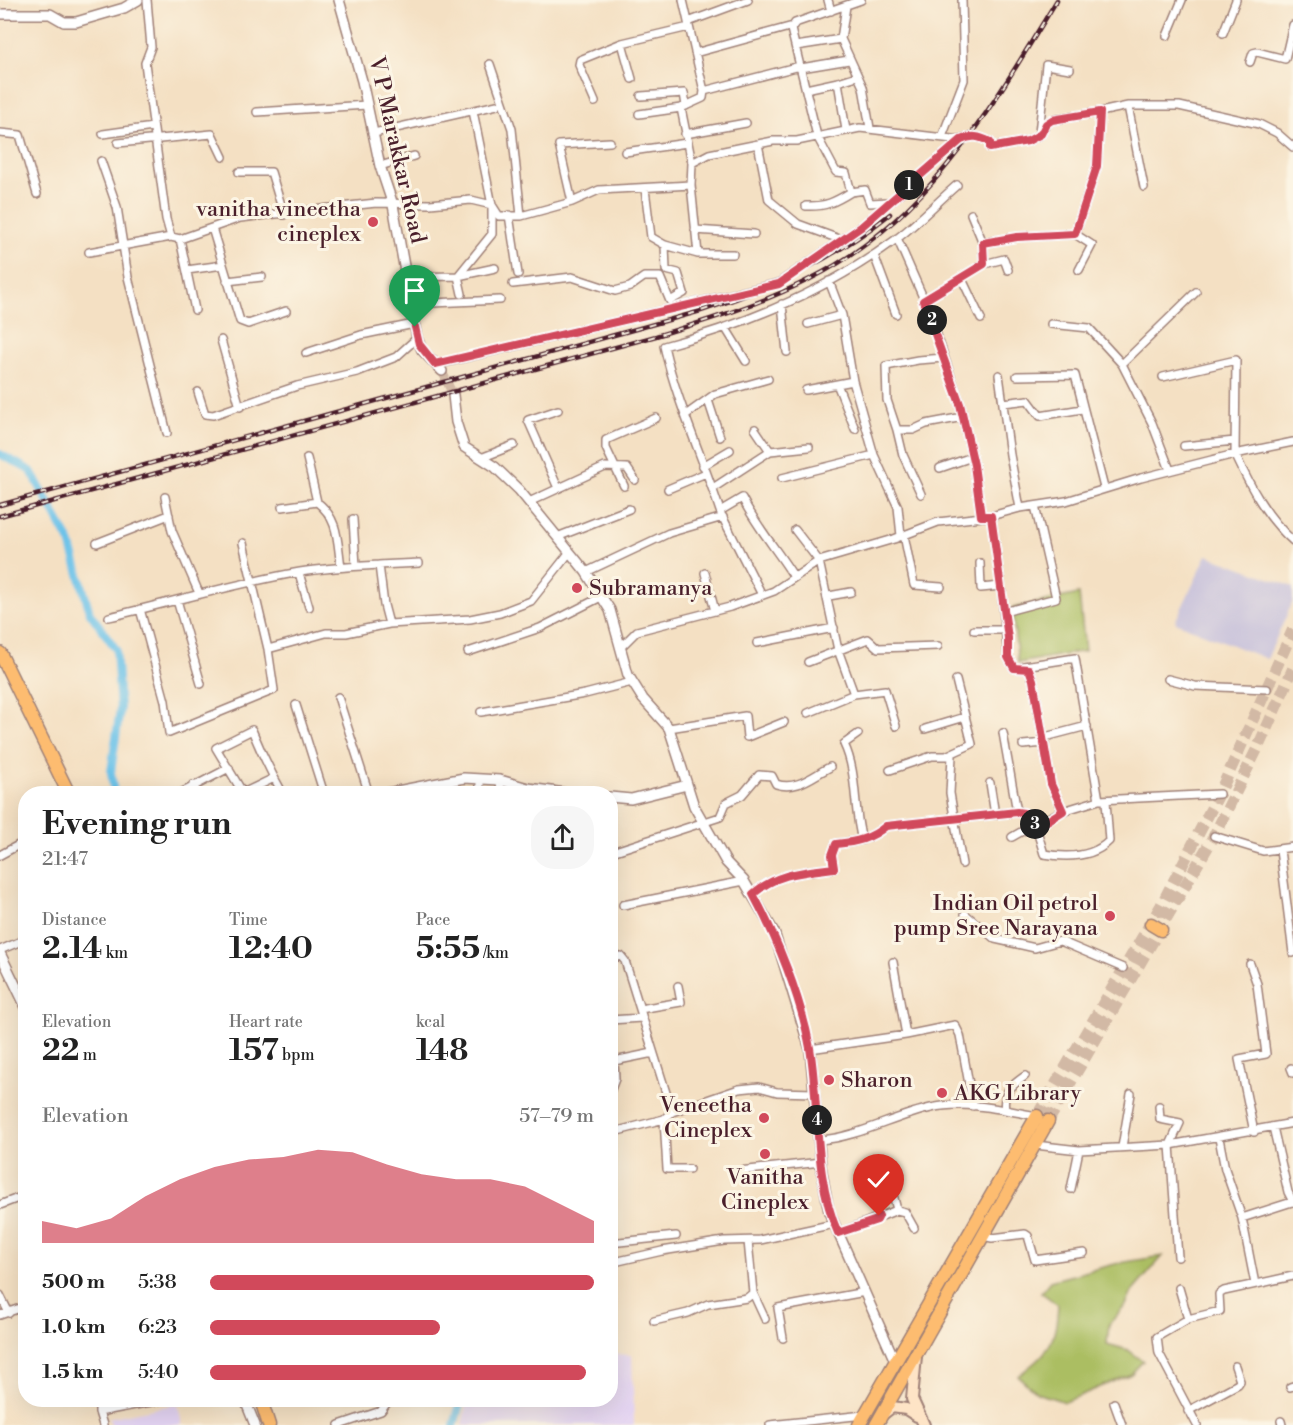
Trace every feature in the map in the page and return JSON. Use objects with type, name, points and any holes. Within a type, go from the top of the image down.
[{"type":"highway","points":[[0,653],[65,786]]},
{"type":"highway","points":[[880,1419],[1035,1145],[1042,1119]]},
{"type":"highway","points":[[861,1420],[1042,1119]]},
{"type":"highway","points":[[263,1407],[269,1425]]},
{"type":"main road","points":[[921,1420],[912,1399],[912,1389],[916,1356],[922,1343]]},
{"type":"main road","points":[[880,1419],[892,1407],[906,1409],[921,1420]]},
{"type":"street","points":[[0,14],[50,14],[64,21],[76,22],[124,8],[138,0]]},
{"type":"street","points":[[147,0],[150,47],[145,63],[171,237]]},
{"type":"street","name":"V P Marakkar Road","points":[[339,0],[374,133],[380,166],[393,205],[417,338],[422,350],[438,368]]},
{"type":"street","points":[[639,114],[683,107],[703,98],[704,91],[683,0]]},
{"type":"street","points":[[594,102],[579,65],[580,60],[622,43],[688,25],[748,0]]},
{"type":"street","points":[[828,0],[831,11]]},
{"type":"street","points":[[695,53],[793,26],[795,23],[861,0]]},
{"type":"street","points":[[942,137],[964,80],[962,0]]},
{"type":"street","points":[[1167,36],[1182,0]]},
{"type":"street","points":[[1223,33],[1236,0]]},
{"type":"street","points":[[846,6],[841,39],[863,87],[870,128]]},
{"type":"street","points":[[1250,63],[1253,53],[1257,52],[1285,59],[1293,25]]},
{"type":"street","points":[[793,26],[817,136],[836,172],[846,173],[850,192]]},
{"type":"street","points":[[796,46],[841,39]]},
{"type":"street","points":[[622,43],[632,79]]},
{"type":"street","points":[[704,91],[801,67],[849,60]]},
{"type":"street","points":[[490,64],[512,129],[521,216]]},
{"type":"street","points":[[1039,135],[1046,65],[1070,69]]},
{"type":"street","points":[[806,89],[857,76]]},
{"type":"street","points":[[838,82],[846,130]]},
{"type":"street","points":[[641,96],[684,93],[683,107],[692,163],[691,185],[698,254]]},
{"type":"street","points":[[256,112],[367,105]]},
{"type":"street","points":[[374,133],[497,105]]},
{"type":"street","points":[[1128,106],[1144,187]]},
{"type":"street","points":[[438,368],[779,284],[842,240],[961,140],[971,136],[990,142],[990,148],[1005,148],[1039,135],[1052,120],[1128,106],[1179,106],[1259,124],[1277,133],[1293,147]]},
{"type":"street","points":[[458,276],[492,234],[492,205],[473,111]]},
{"type":"street","points":[[1075,234],[1097,166],[1100,112]]},
{"type":"street","points":[[686,134],[746,123]]},
{"type":"street","points":[[103,134],[153,127]]},
{"type":"street","points":[[692,163],[709,154],[758,144],[797,141],[846,130],[870,128],[961,140]]},
{"type":"street","points":[[0,133],[20,135],[37,194]]},
{"type":"street","points":[[118,143],[212,134],[223,158]]},
{"type":"street","points":[[572,202],[559,145],[610,141]]},
{"type":"street","points":[[625,152],[687,143]]},
{"type":"street","points":[[758,144],[769,200],[798,224],[842,240]]},
{"type":"street","points":[[380,166],[414,156]]},
{"type":"street","points":[[101,161],[117,207],[122,246],[167,433]]},
{"type":"street","points":[[239,172],[271,172],[284,215]]},
{"type":"street","points":[[89,252],[171,237],[180,239],[240,218],[284,215],[376,203],[393,205],[471,200],[492,205],[499,216],[521,216],[572,202],[599,190],[691,185]]},
{"type":"street","points":[[762,595],[721,514],[713,488],[704,470],[687,414],[671,377],[664,346],[767,313],[782,304],[824,287],[897,238],[957,185]]},
{"type":"street","points":[[645,189],[651,237],[665,245],[698,254],[734,254]]},
{"type":"street","points":[[806,206],[822,207],[834,203],[850,192],[865,190],[870,203],[889,202]]},
{"type":"street","points":[[971,214],[983,243],[984,264]]},
{"type":"street","points":[[509,215],[518,274]]},
{"type":"street","points":[[212,228],[240,321],[248,324],[286,311]]},
{"type":"street","points":[[695,230],[754,234]]},
{"type":"street","points":[[983,243],[1017,237],[1075,234],[1092,245],[1079,270]]},
{"type":"street","points":[[897,238],[923,301],[963,417],[981,516]]},
{"type":"street","points":[[180,239],[195,310]]},
{"type":"street","points":[[513,284],[572,277],[615,291],[630,287],[644,277],[660,277],[670,301],[684,293],[678,273],[666,270],[665,245]]},
{"type":"street","points":[[873,255],[896,314]]},
{"type":"street","points":[[923,301],[984,264],[1004,259],[1008,270]]},
{"type":"street","points":[[187,270],[223,265]]},
{"type":"street","points":[[405,277],[458,276],[495,268]]},
{"type":"street","points":[[458,276],[462,294]]},
{"type":"street","points":[[227,281],[262,277]]},
{"type":"street","points":[[962,279],[981,319]]},
{"type":"street","points":[[830,281],[842,315],[853,381],[873,455],[898,507],[914,585],[941,587]]},
{"type":"street","points":[[1122,364],[1196,292]]},
{"type":"street","points":[[410,304],[500,300]]},
{"type":"street","points":[[782,304],[787,352]]},
{"type":"street","points":[[808,324],[842,315]]},
{"type":"street","points":[[306,352],[361,335],[414,324]]},
{"type":"street","points":[[1051,324],[1089,328],[1122,364],[1152,423],[1170,470]]},
{"type":"street","points":[[725,327],[746,361]]},
{"type":"street","points":[[198,392],[206,415],[240,407],[297,386],[338,378],[389,360],[417,338]]},
{"type":"street","points":[[221,340],[240,407]]},
{"type":"street","points":[[921,494],[903,455],[887,400],[886,366],[944,358]]},
{"type":"street","points":[[1163,377],[1236,360],[1235,454],[1255,496],[1281,531],[1293,541]]},
{"type":"street","points":[[999,375],[1020,508]]},
{"type":"street","points":[[1017,376],[1075,375],[1104,488]]},
{"type":"street","points":[[687,414],[708,400],[737,386],[768,379]]},
{"type":"street","points":[[806,390],[853,381]]},
{"type":"street","points":[[837,384],[855,429]]},
{"type":"street","points":[[453,395],[461,441],[468,452],[495,467],[529,502],[586,572],[610,610],[632,682],[643,699],[669,728],[694,806],[726,862],[753,894],[774,932],[810,1049],[821,1162],[829,1212],[895,1361]]},
{"type":"street","points":[[708,400],[720,436]]},
{"type":"street","points":[[1003,404],[1028,400],[1040,416],[1082,409]]},
{"type":"street","points":[[558,410],[528,420],[558,488]]},
{"type":"street","points":[[897,430],[913,430],[926,423],[963,417]]},
{"type":"street","points":[[624,486],[606,448],[606,440],[656,418]]},
{"type":"street","points":[[755,429],[770,451]]},
{"type":"street","points":[[1184,446],[1235,441]]},
{"type":"street","points":[[621,646],[637,631],[774,591],[819,561],[938,522],[991,516],[1020,508],[1066,501],[1170,470],[1293,442]]},
{"type":"street","points":[[481,458],[514,445]]},
{"type":"street","points":[[713,488],[770,451],[809,447]]},
{"type":"street","points":[[668,489],[704,470],[730,450]]},
{"type":"street","points":[[782,478],[873,455]]},
{"type":"street","points":[[940,468],[972,457]]},
{"type":"street","points":[[307,458],[317,502],[329,512],[333,520],[341,567]]},
{"type":"street","points":[[529,502],[605,467],[627,468],[635,480]]},
{"type":"street","points":[[165,497],[172,531],[199,593]]},
{"type":"street","points":[[586,572],[669,533],[721,514],[742,498],[757,526],[772,542],[794,577]]},
{"type":"street","points":[[282,507],[317,502]]},
{"type":"street","points":[[1004,612],[1056,598],[1035,506]]},
{"type":"street","points":[[557,537],[629,509]]},
{"type":"street","points":[[97,543],[169,515]]},
{"type":"street","points":[[991,516],[1008,657],[1014,668]]},
{"type":"street","points":[[353,519],[356,566]]},
{"type":"street","points":[[795,530],[819,561],[829,596],[838,650],[854,694]]},
{"type":"street","points":[[140,609],[165,701],[169,732],[274,690],[268,649],[250,584],[243,543]]},
{"type":"street","points":[[268,649],[326,633],[346,633],[389,624],[470,619],[500,613],[531,601],[569,553]]},
{"type":"street","points":[[109,617],[199,593],[299,573],[341,567],[419,563]]},
{"type":"street","points":[[980,563],[981,588],[1001,586]]},
{"type":"street","points":[[380,565],[384,605],[389,624]]},
{"type":"street","points":[[299,573],[309,608]]},
{"type":"street","points":[[705,573],[715,610]]},
{"type":"street","points":[[829,596],[851,592]]},
{"type":"street","points":[[468,652],[540,628],[601,597]]},
{"type":"street","points":[[177,600],[201,684]]},
{"type":"street","points":[[757,643],[834,628]]},
{"type":"street","points":[[974,630],[1006,630]]},
{"type":"street","points":[[808,662],[868,639],[878,648],[938,646]]},
{"type":"street","points":[[753,894],[767,882],[793,873],[834,868],[832,855],[836,844],[862,840],[886,826],[1017,812],[1024,813],[1035,824],[1044,854],[1064,858],[1100,850],[1109,840],[1075,658],[1014,668]]},
{"type":"street","points":[[1014,668],[1029,669],[1045,740],[1051,784],[1063,811]]},
{"type":"street","points":[[1167,679],[1195,686],[1267,689]]},
{"type":"street","points":[[890,770],[932,756],[948,754],[972,744],[956,680]]},
{"type":"street","points":[[481,712],[585,694],[632,682]]},
{"type":"street","points":[[808,713],[854,694],[885,690],[896,726]]},
{"type":"street","points":[[338,697],[366,786]]},
{"type":"street","points":[[296,705],[321,786]]},
{"type":"street","points":[[669,728],[746,716],[747,737],[784,722]]},
{"type":"street","points":[[925,729],[965,717]]},
{"type":"street","points":[[1023,745],[1087,726]]},
{"type":"street","points":[[239,786],[216,748],[252,730],[279,786]]},
{"type":"street","points":[[1003,733],[1017,812]]},
{"type":"street","points":[[858,734],[844,744],[851,762],[857,821],[862,840]]},
{"type":"street","points":[[948,754],[952,756],[950,794],[962,864]]},
{"type":"street","points":[[618,850],[720,817],[726,803],[742,795],[759,775],[772,776],[776,784],[792,786],[800,785],[814,773],[830,767]]},
{"type":"street","points":[[193,785],[229,768]]},
{"type":"street","points":[[257,786],[274,778]]},
{"type":"street","points":[[421,786],[464,778],[500,780],[521,786]]},
{"type":"street","points":[[480,779],[480,786]]},
{"type":"street","points":[[500,780],[500,786]]},
{"type":"street","points":[[990,783],[995,815]]},
{"type":"street","points":[[618,798],[631,799],[687,785]]},
{"type":"street","points":[[1012,837],[1063,811],[1102,801],[1219,794]]},
{"type":"street","points":[[1214,836],[1250,848],[1280,850],[1293,847]]},
{"type":"street","points":[[0,855],[18,845]]},
{"type":"street","points":[[1280,850],[1293,953]]},
{"type":"street","points":[[623,905],[744,881]]},
{"type":"street","points":[[965,914],[995,939],[1035,948],[1060,941],[1124,968]]},
{"type":"street","points":[[18,943],[0,952],[18,990]]},
{"type":"street","points":[[618,957],[621,956],[625,961],[672,1112]]},
{"type":"street","points":[[893,962],[906,1035]]},
{"type":"street","points":[[1250,964],[1257,984],[1266,1054],[1239,1059],[1254,1132]]},
{"type":"street","points":[[640,1010],[681,1002],[678,986]]},
{"type":"street","points":[[618,1020],[642,1018]]},
{"type":"street","points":[[810,1049],[906,1035],[955,1025],[960,1035],[973,1106]]},
{"type":"street","points":[[618,1060],[653,1053]]},
{"type":"street","points":[[1005,1110],[1003,1099],[1009,1087],[1025,1076]]},
{"type":"street","points":[[618,1131],[664,1119],[672,1112],[739,1089],[759,1087],[777,1092],[814,1093]]},
{"type":"street","points":[[1122,1147],[1131,1094]]},
{"type":"street","points":[[820,1140],[869,1130],[932,1108],[973,1106],[1005,1110],[1042,1119]]},
{"type":"street","points":[[1159,1106],[1160,1119],[1180,1123],[1170,1145],[1178,1257]]},
{"type":"street","points":[[664,1119],[667,1169],[689,1169]]},
{"type":"street","points":[[1035,1145],[1079,1150],[1170,1145],[1254,1132],[1293,1123]]},
{"type":"street","points":[[1242,1218],[1293,1202],[1274,1127]]},
{"type":"street","points":[[1220,1138],[1225,1169],[1242,1218],[1255,1284]]},
{"type":"street","points":[[1071,1189],[1079,1150]]},
{"type":"street","points":[[739,1171],[821,1162]]},
{"type":"street","points":[[0,1205],[18,1198]]},
{"type":"street","points":[[894,1198],[897,1210]]},
{"type":"street","points":[[618,1261],[724,1241],[748,1241],[836,1229],[897,1210],[905,1212],[914,1228]]},
{"type":"street","points":[[983,1236],[992,1238],[1025,1234],[1028,1236],[1035,1260],[1084,1253]]},
{"type":"street","points":[[618,1242],[676,1236]]},
{"type":"street","points":[[748,1241],[753,1293],[765,1319]]},
{"type":"street","points":[[1197,1425],[1188,1411],[1157,1342],[1161,1333],[1183,1324],[1188,1318],[1220,1311],[1219,1294],[1293,1276]]},
{"type":"street","points":[[1179,1288],[1188,1318]]},
{"type":"street","points":[[783,1338],[778,1308],[865,1292]]},
{"type":"street","points":[[654,1321],[688,1313],[708,1304],[747,1298],[753,1293]]},
{"type":"street","points":[[0,1295],[9,1312]]},
{"type":"street","points":[[0,1315],[18,1309]]},
{"type":"street","points":[[1188,1411],[1238,1384],[1240,1381],[1235,1366]]},
{"type":"street","points":[[1114,1403],[1122,1425]]},
{"type":"street","points":[[99,1407],[103,1425]]},
{"type":"street","points":[[99,1412],[125,1407]]},
{"type":"street","points":[[248,1407],[255,1425]]},
{"type":"street","points":[[339,1425],[381,1411],[384,1407]]},
{"type":"street","points":[[770,1425],[861,1420]]},
{"type":"shaded area","points":[[1207,555],[1293,587],[1293,601],[1267,659],[1175,622]]},
{"type":"shaded area","points":[[618,1354],[632,1355],[634,1425],[462,1425],[466,1407],[618,1407]]},
{"type":"shaded area","points":[[163,1407],[179,1407],[182,1425],[112,1425],[108,1418]]},
{"type":"green space","points":[[1079,594],[1085,651],[1018,663],[1012,608]]},
{"type":"green space","points":[[1163,1256],[1132,1292],[1126,1305],[1109,1324],[1107,1344],[1128,1350],[1143,1361],[1131,1374],[1065,1402],[1037,1393],[1018,1376],[1044,1353],[1053,1338],[1058,1305],[1041,1292],[1050,1281],[1119,1263]]},
{"type":"waterway","points":[[0,454],[31,471],[70,542],[90,613],[116,649],[120,709],[111,772],[113,786]]},
{"type":"waterway","points":[[454,1425],[459,1407]]},
{"type":"tunnel","points":[[442,371],[453,395]]},
{"type":"tunnel","points":[[1037,1116],[1161,906],[1222,788],[1293,630]]},
{"type":"tunnel","points":[[1048,1121],[1214,836],[1293,669]]},
{"type":"railway","points":[[0,516],[656,336],[754,304],[810,279],[852,255],[889,226],[923,193],[981,120],[1057,0]]},
{"type":"railway","points":[[0,505],[701,311],[752,293],[824,259],[890,214]]},
{"type":"place","name":"vanitha vineetha cineplex","points":[[373,222]]},
{"type":"place","name":"Subramanya","points":[[577,588]]},
{"type":"place","name":"Indian Oil petrol pump Sree Narayana","points":[[1110,916]]},
{"type":"place","name":"Sharon","points":[[829,1080]]},
{"type":"place","name":"AKG Library","points":[[942,1093]]},
{"type":"place","name":"Veneetha Cineplex","points":[[764,1118]]},
{"type":"place","name":"Vanitha Cineplex","points":[[765,1154]]},
{"type":"route","points":[[415,327],[422,350],[435,364],[779,284],[861,227],[961,140],[971,136],[990,142],[990,148],[1005,148],[1035,138],[1052,120],[1100,112],[1101,139],[1097,166],[1075,234],[1017,237],[983,243],[984,264],[923,301],[938,336],[960,404],[974,465],[981,516],[991,516],[1008,638],[1008,657],[1014,668],[1029,669],[1033,680],[1043,726],[1051,784],[1063,811],[1047,821],[1035,824],[1024,813],[1017,812],[886,826],[877,834],[859,842],[836,844],[832,855],[834,868],[793,873],[767,882],[753,894],[774,932],[810,1049],[821,1167],[829,1212],[838,1233],[877,1220],[879,1216]]}]
